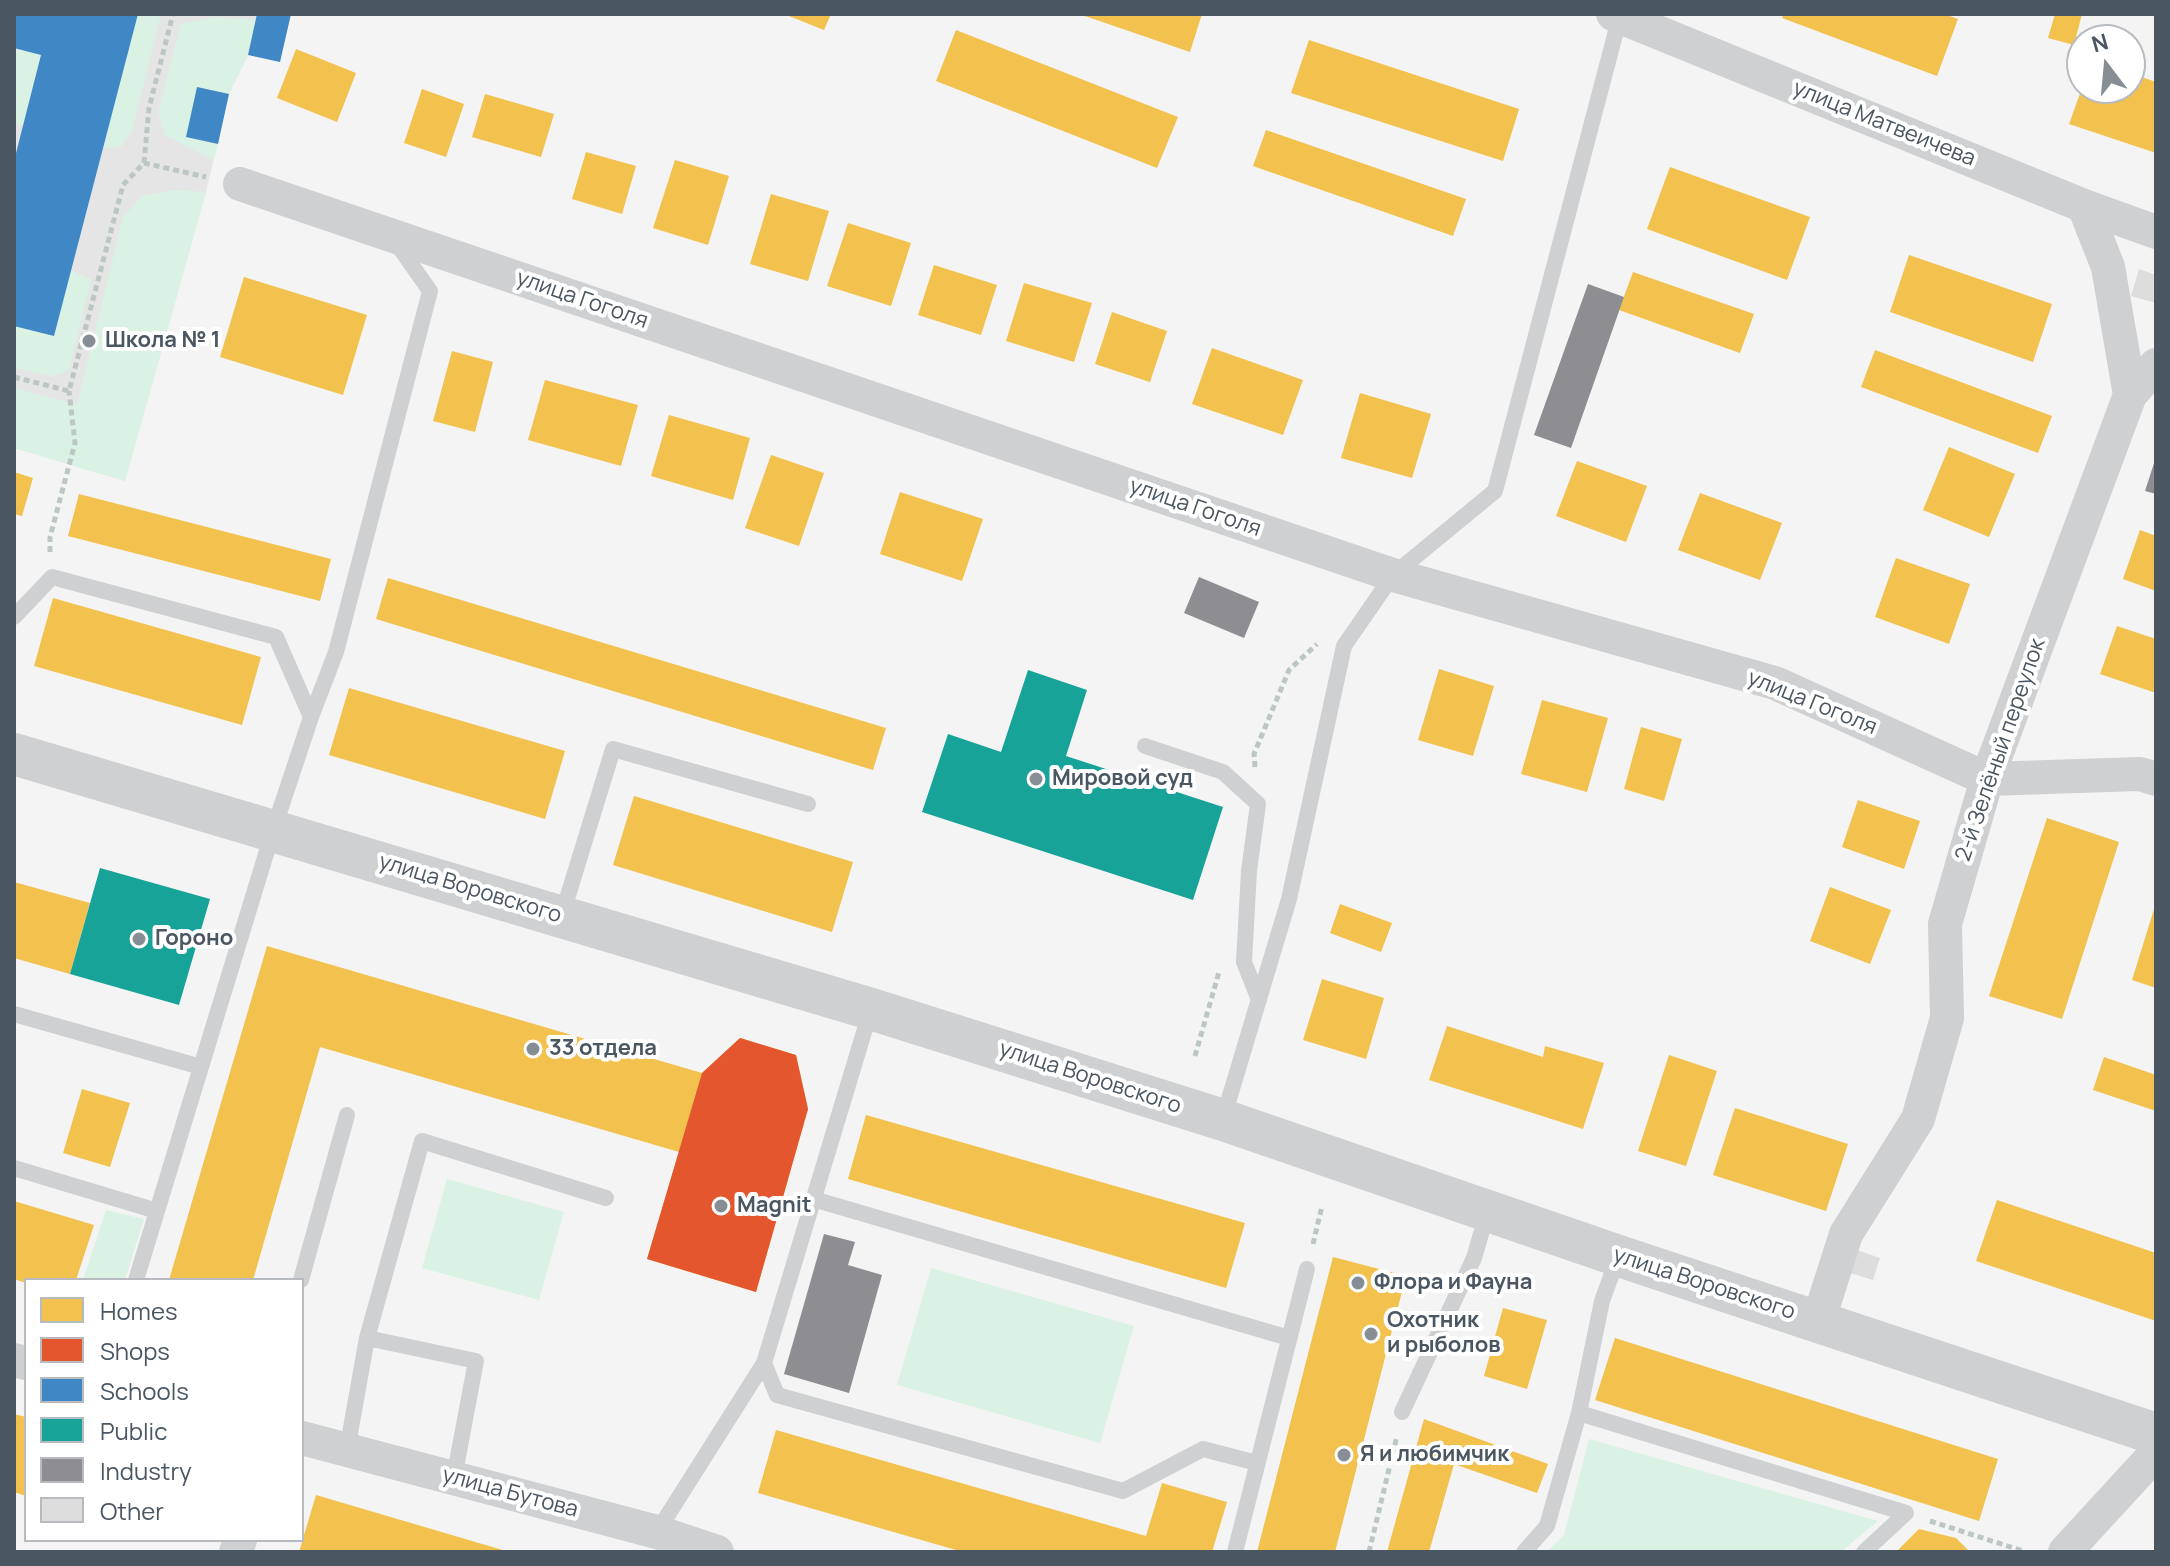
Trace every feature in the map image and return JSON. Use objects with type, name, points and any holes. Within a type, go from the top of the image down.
[{"type":"street","name":"улица Матвеичева","points":[[1618,15],[2084,206],[2156,232]]},
{"type":"street","name":"улица Гоголя","points":[[240,184],[1393,575],[1775,683],[1987,779],[2140,774],[2156,779]]},
{"type":"street","points":[[2084,206],[2108,267],[2130,395]]},
{"type":"street","name":"2-й Зелёный переулок","points":[[1818,1322],[1846,1234],[1918,1119],[1947,1018],[1945,924],[1987,779],[2130,395],[2156,365]]},
{"type":"street","name":"улица Воровского","points":[[14,754],[871,1009],[1223,1120],[1619,1256],[2156,1434]]},
{"type":"street","name":"улица Бутова","points":[[304,1439],[717,1552]]},
{"type":"street","points":[[2065,1552],[2156,1453]]},
{"type":"lane","points":[[1223,1120],[1289,899],[1344,646],[1393,575],[1495,491],[1618,15]]},
{"type":"lane","points":[[137,1278],[273,831],[336,652],[430,291],[391,235]]},
{"type":"lane","points":[[14,617],[52,577],[276,637],[311,717]]},
{"type":"lane","points":[[1145,746],[1223,772],[1258,804],[1249,871],[1244,962],[1259,1000]]},
{"type":"lane","points":[[562,917],[613,749],[808,804]]},
{"type":"lane","points":[[671,1541],[764,1363],[871,1009]]},
{"type":"lane","points":[[14,1014],[201,1067]]},
{"type":"lane","points":[[302,1278],[347,1115]]},
{"type":"lane","points":[[347,1450],[367,1338],[422,1141],[606,1198]]},
{"type":"lane","points":[[14,1168],[157,1211]]},
{"type":"lane","points":[[813,1199],[1289,1338]]},
{"type":"lane","points":[[1402,1412],[1474,1258],[1488,1211]]},
{"type":"lane","points":[[1524,1552],[1547,1526],[1579,1413],[1602,1301],[1619,1256]]},
{"type":"lane","points":[[1235,1552],[1307,1269]]},
{"type":"lane","points":[[367,1338],[476,1361],[454,1478]]},
{"type":"lane","points":[[764,1363],[777,1395],[1123,1491],[1203,1449],[1257,1463]]},
{"type":"lane","points":[[1579,1413],[1906,1513]]},
{"type":"lane","points":[[1864,1552],[1906,1513]]},
{"type":"path","points":[[52,577],[50,537],[75,443],[69,391],[123,185],[144,163],[149,108],[173,14]]},
{"type":"path","points":[[144,163],[240,184]]},
{"type":"path","points":[[14,377],[69,391]]},
{"type":"path","points":[[1258,804],[1254,754],[1289,670],[1324,638]]},
{"type":"path","points":[[1307,1269],[1322,1206]]},
{"type":"path","points":[[1369,1552],[1402,1412]]},
{"type":"path","points":[[1906,1513],[2023,1551]]},
{"type":"shaded area","name":"Школа № 1","points":[[14,14],[291,14],[280,62],[248,55],[229,94],[206,192],[125,481],[14,448]]},
{"type":"green space","points":[[138,14],[161,14],[132,131],[121,147],[103,148]]},
{"type":"green space","points":[[216,17],[256,20],[248,55],[229,94],[198,87],[186,137],[218,144],[214,160],[165,135],[158,113],[181,24]]},
{"type":"green space","points":[[14,48],[41,55],[23,126],[14,124]]},
{"type":"green space","points":[[175,190],[206,192],[125,481],[14,448],[14,388],[77,405],[123,217],[142,196]]},
{"type":"green space","points":[[71,270],[91,280],[69,370],[52,377],[14,367],[14,326],[54,336]]},
{"type":"green space","points":[[447,1179],[564,1212],[539,1300],[422,1268]]},
{"type":"green space","points":[[106,1210],[144,1219],[126,1278],[84,1278]]},
{"type":"green space","points":[[931,1268],[1134,1326],[1100,1443],[897,1385]]},
{"type":"green space","points":[[1589,1439],[1878,1521],[1841,1552],[1547,1552],[1564,1535]]},
{"type":"building: Homes","points":[[784,14],[831,14],[824,30]]},
{"type":"building: Homes","points":[[1079,14],[1202,14],[1190,52]]},
{"type":"building: Homes","points":[[1784,14],[1944,14],[1958,19],[1937,76],[1782,18]]},
{"type":"building: Homes","points":[[2055,14],[2082,14],[2079,24],[2066,24],[2066,43],[2048,38]]},
{"type":"building: Homes","points":[[956,30],[1178,117],[1157,168],[936,81]]},
{"type":"building: Homes","points":[[1309,40],[1519,109],[1503,161],[1291,93]]},
{"type":"building: Homes","points":[[296,49],[356,73],[337,122],[277,98]]},
{"type":"building: Homes","points":[[2146,79],[2156,82],[2156,153],[2069,124],[2076,104],[2146,104]]},
{"type":"building: Homes","points":[[422,89],[464,104],[446,157],[404,143]]},
{"type":"building: Homes","points":[[485,94],[554,114],[541,157],[472,137]]},
{"type":"building: Homes","points":[[1266,130],[1466,199],[1453,236],[1253,166]]},
{"type":"building: Homes","points":[[586,152],[636,166],[622,214],[572,199]]},
{"type":"building: Homes","points":[[675,160],[729,176],[708,245],[653,228]]},
{"type":"building: Homes","points":[[1670,167],[1810,217],[1787,280],[1647,229]]},
{"type":"building: Homes","points":[[771,194],[829,211],[808,281],[750,264]]},
{"type":"building: Homes","points":[[848,223],[911,243],[891,306],[827,286]]},
{"type":"building: Homes","points":[[1909,255],[2052,304],[2033,362],[1890,312]]},
{"type":"building: Homes","points":[[934,265],[997,285],[981,335],[918,315]]},
{"type":"building: Homes","points":[[1633,272],[1754,314],[1740,353],[1619,310]]},
{"type":"building: Homes","points":[[244,277],[367,315],[343,395],[220,357]]},
{"type":"building: Homes","points":[[1024,283],[1092,303],[1074,362],[1006,341]]},
{"type":"building: Homes","points":[[1112,312],[1167,331],[1150,382],[1095,364]]},
{"type":"building: Homes","points":[[1212,348],[1303,380],[1283,435],[1192,404]]},
{"type":"building: Homes","points":[[1875,350],[2052,416],[2038,453],[1861,387]]},
{"type":"building: Homes","points":[[452,351],[493,362],[475,432],[433,421]]},
{"type":"building: Homes","points":[[545,380],[638,405],[621,466],[528,440]]},
{"type":"building: Homes","points":[[1360,393],[1431,414],[1412,478],[1341,458]]},
{"type":"building: Homes","points":[[669,415],[750,438],[733,500],[651,476]]},
{"type":"building: Homes","points":[[1949,447],[2015,474],[1989,537],[1923,510]]},
{"type":"building: Homes","points":[[771,455],[824,473],[799,546],[745,528]]},
{"type":"building: Homes","points":[[1577,461],[1647,486],[1626,542],[1556,516]]},
{"type":"building: Homes","points":[[14,472],[33,478],[22,516],[14,514]]},
{"type":"building: Homes","points":[[900,492],[983,519],[962,581],[880,554]]},
{"type":"building: Homes","points":[[1700,493],[1782,523],[1760,580],[1678,550]]},
{"type":"building: Homes","points":[[79,494],[331,559],[320,601],[68,536]]},
{"type":"building: Homes","points":[[2140,530],[2156,536],[2156,591],[2123,579]]},
{"type":"building: Homes","points":[[1896,558],[1970,584],[1949,644],[1875,617]]},
{"type":"building: Homes","points":[[388,578],[886,728],[873,770],[376,619]]},
{"type":"building: Homes","points":[[53,598],[261,657],[242,725],[34,666]]},
{"type":"building: Homes","points":[[2117,626],[2156,639],[2156,693],[2100,674]]},
{"type":"building: Homes","points":[[1439,669],[1494,686],[1473,756],[1418,740]]},
{"type":"building: Homes","points":[[349,688],[565,751],[545,819],[329,755]]},
{"type":"building: Homes","points":[[1542,700],[1608,718],[1587,792],[1521,774]]},
{"type":"building: Homes","points":[[1641,727],[1682,739],[1664,801],[1624,789]]},
{"type":"building: Homes","points":[[634,796],[853,862],[832,932],[613,865]]},
{"type":"building: Homes","points":[[1858,800],[1920,821],[1904,869],[1842,847]]},
{"type":"building: Homes","points":[[2047,818],[2119,842],[2062,1019],[1989,996]]},
{"type":"building: Homes","points":[[14,882],[90,903],[70,974],[14,958]]},
{"type":"building: Homes","points":[[1830,887],[1891,910],[1870,964],[1810,941]]},
{"type":"building: Homes","points":[[1340,904],[1392,923],[1381,952],[1330,933]]},
{"type":"building: Homes","points":[[2156,906],[2156,988],[2132,980]]},
{"type":"building: Homes","points":[[267,946],[702,1073],[740,1038],[796,1055],[808,1109],[756,1292],[647,1259],[679,1152],[320,1047],[254,1278],[170,1278]]},
{"type":"building: Homes","points":[[1322,979],[1384,998],[1366,1059],[1303,1040]]},
{"type":"building: Homes","points":[[1447,1026],[1543,1057],[1545,1046],[1604,1063],[1583,1129],[1429,1080]]},
{"type":"building: Homes","points":[[1669,1055],[1717,1071],[1686,1166],[1638,1151]]},
{"type":"building: Homes","points":[[2104,1057],[2156,1075],[2156,1111],[2093,1090]]},
{"type":"building: Homes","points":[[82,1089],[130,1103],[110,1167],[63,1153]]},
{"type":"building: Homes","points":[[1735,1108],[1848,1144],[1826,1211],[1713,1175]]},
{"type":"building: Homes","points":[[866,1115],[1245,1223],[1226,1288],[848,1179]]},
{"type":"building: Homes","points":[[1997,1200],[2156,1253],[2156,1321],[1976,1261]]},
{"type":"building: Homes","points":[[14,1201],[94,1225],[77,1278],[24,1278],[24,1282],[14,1279]]},
{"type":"building: Homes","points":[[1333,1257],[1406,1276],[1335,1552],[1257,1552]]},
{"type":"building: Homes","points":[[1503,1308],[1547,1320],[1527,1389],[1484,1376]]},
{"type":"building: Homes","points":[[1615,1338],[1998,1459],[1979,1521],[1595,1400]]},
{"type":"building: Homes","points":[[14,1414],[24,1416],[24,1495],[14,1492]]},
{"type":"building: Homes","points":[[1424,1419],[1548,1464],[1537,1493],[1454,1464],[1429,1552],[1387,1552]]},
{"type":"building: Homes","points":[[776,1430],[1146,1536],[1162,1483],[1227,1502],[1212,1552],[963,1552],[758,1493]]},
{"type":"building: Homes","points":[[316,1495],[506,1552],[299,1552]]},
{"type":"building: Homes","points":[[1919,1529],[1956,1538],[1970,1552],[1896,1552]]},
{"type":"building: Shops","name":"Magnit","points":[[740,1038],[796,1055],[808,1109],[756,1292],[647,1259],[702,1073]]},
{"type":"building: Schools","points":[[14,14],[138,14],[54,336],[14,326],[14,161],[41,55],[14,48]]},
{"type":"building: Schools","points":[[257,14],[291,14],[280,62],[248,55]]},
{"type":"building: Schools","points":[[197,87],[229,94],[218,144],[186,137]]},
{"type":"building: Public","name":"Мировой суд","points":[[1028,670],[1087,690],[1066,756],[1223,807],[1193,900],[922,812],[948,734],[1001,752]]},
{"type":"building: Public","name":"Гороно","points":[[100,868],[210,899],[179,1005],[70,974]]},
{"type":"building: Industry","points":[[1588,284],[1624,297],[1571,448],[1534,435]]},
{"type":"building: Industry","points":[[2156,460],[2156,494],[2145,491]]},
{"type":"building: Industry","points":[[1199,577],[1259,602],[1244,638],[1184,613]]},
{"type":"building: Industry","points":[[824,1234],[855,1242],[848,1265],[882,1275],[849,1393],[784,1374]]},
{"type":"building: Other","points":[[2139,269],[2156,275],[2156,303],[2131,296]]},
{"type":"building: Other","points":[[1857,1250],[1880,1258],[1873,1280],[1850,1273]]},
{"type":"place","name":"Школа № 1","points":[[89,341]]},
{"type":"place","name":"Мировой суд","points":[[1036,779]]},
{"type":"place","name":"Гороно","points":[[139,939]]},
{"type":"place","name":"33 отдела","points":[[533,1049]]},
{"type":"place","name":"Magnit","points":[[721,1206]]},
{"type":"place","name":"Флора и Фауна","points":[[1358,1283]]},
{"type":"place","name":"Охотник и рыболов","points":[[1371,1334]]},
{"type":"place","name":"Я и любимчик","points":[[1344,1455]]}]
